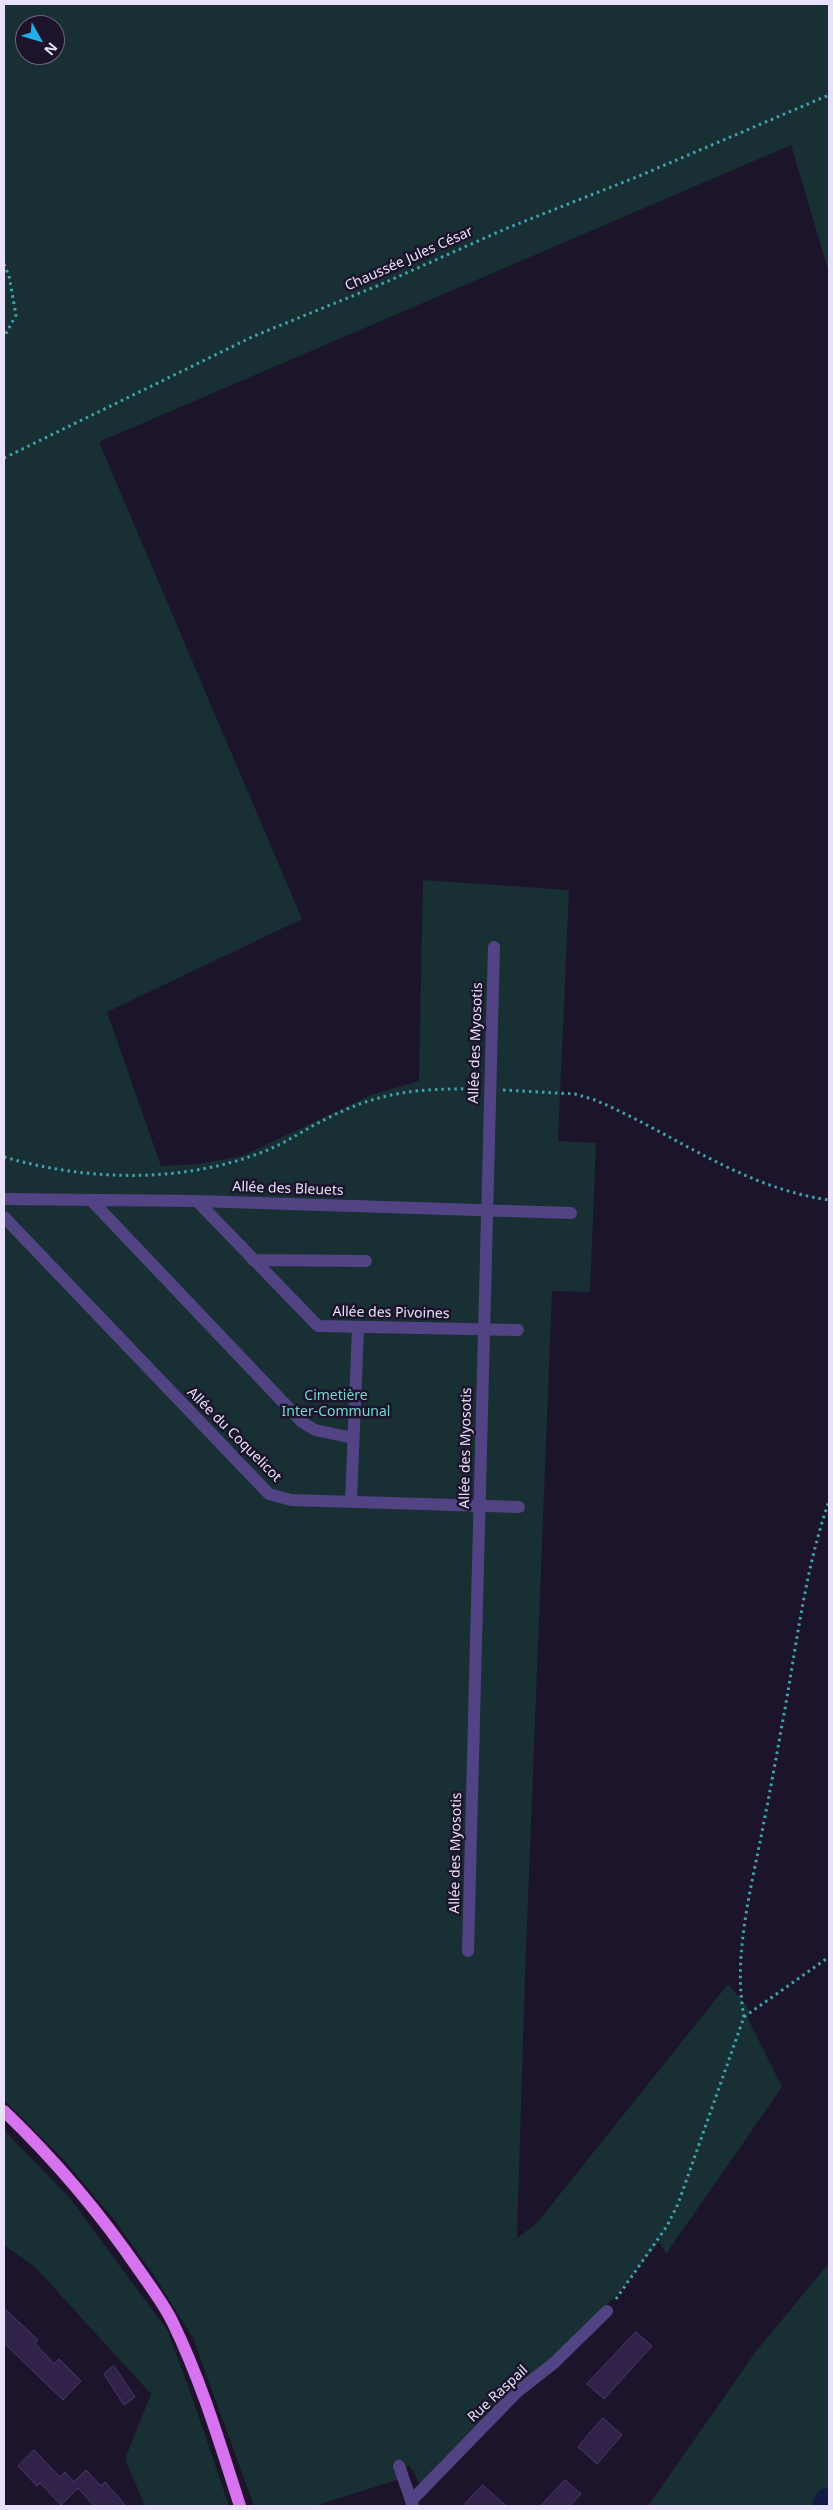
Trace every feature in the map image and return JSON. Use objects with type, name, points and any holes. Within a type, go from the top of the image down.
[{"type":"main road","points":[[4,2111],[26,2132],[84,2198],[125,2249],[171,2320],[190,2361],[240,2506]]},
{"type":"street","name":"Allée des Myosotis","points":[[468,1950],[480,1506],[485,1210],[494,946]]},
{"type":"street","name":"Allée des Bleuets","points":[[4,1199],[197,1201],[571,1213]]},
{"type":"street","points":[[91,1200],[302,1422],[315,1430],[353,1438]]},
{"type":"street","name":"Allée des Pivoines","points":[[197,1201],[318,1326],[518,1330]]},
{"type":"street","name":"Allée du Coquelicot","points":[[4,1217],[269,1494],[277,1498],[291,1500],[519,1507]]},
{"type":"street","points":[[253,1260],[366,1261]]},
{"type":"street","points":[[351,1501],[358,1328]]},
{"type":"street","name":"Rue Raspail","points":[[399,2466],[412,2504],[517,2392],[554,2363],[606,2311]]},
{"type":"path","name":"Chaussée Jules César","points":[[4,458],[254,336],[376,286],[505,229],[639,176],[829,95]]},
{"type":"path","points":[[4,264],[9,276],[16,314],[4,337]]},
{"type":"path","points":[[4,1157],[84,1173],[138,1175],[184,1172],[230,1164],[259,1154],[348,1109],[394,1093],[440,1089],[490,1089],[575,1094],[595,1100],[634,1118],[712,1162],[786,1191],[829,1200]]},
{"type":"path","points":[[606,2311],[667,2226],[678,2204],[744,2017],[740,1990],[749,1896],[782,1728],[803,1596],[811,1559],[829,1501]]},
{"type":"path","points":[[744,2017],[829,1957]]},
{"type":"green space","name":"Cimetière Inter-Communal","points":[[4,4],[829,4],[829,273],[791,145],[99,442],[302,919],[107,1012],[161,1166],[198,1164],[242,1156],[371,1095],[419,1081],[423,880],[569,890],[558,1141],[596,1143],[590,1292],[552,1291],[525,1976],[517,2238],[537,2223],[728,1984],[749,2009],[748,2019],[782,2087],[666,2254],[659,2242],[620,2292],[422,2487],[409,2465],[397,2480],[314,2506],[254,2506],[193,2338],[155,2277],[116,2222],[63,2159],[4,2100]]},
{"type":"green space","points":[[4,2130],[69,2197],[168,2331],[229,2506],[145,2506],[125,2459],[151,2394],[36,2268],[4,2245]]},
{"type":"green space","points":[[829,2263],[829,2506],[648,2506],[757,2350]]},
{"type":"building","points":[[4,2308],[38,2340],[35,2343],[54,2364],[59,2359],[81,2381],[63,2400],[4,2343]]},
{"type":"building","points":[[636,2332],[652,2346],[604,2399],[587,2384]]},
{"type":"building","points":[[114,2366],[135,2397],[124,2405],[104,2374]]},
{"type":"building","points":[[603,2418],[622,2435],[597,2464],[578,2447]]},
{"type":"building","points":[[34,2450],[60,2477],[65,2472],[74,2482],[86,2470],[101,2486],[105,2482],[126,2506],[94,2506],[78,2488],[61,2505],[40,2483],[37,2486],[18,2466]]},
{"type":"building","points":[[565,2480],[581,2494],[570,2506],[541,2506]]},
{"type":"building","points":[[483,2485],[506,2506],[463,2506]]}]
